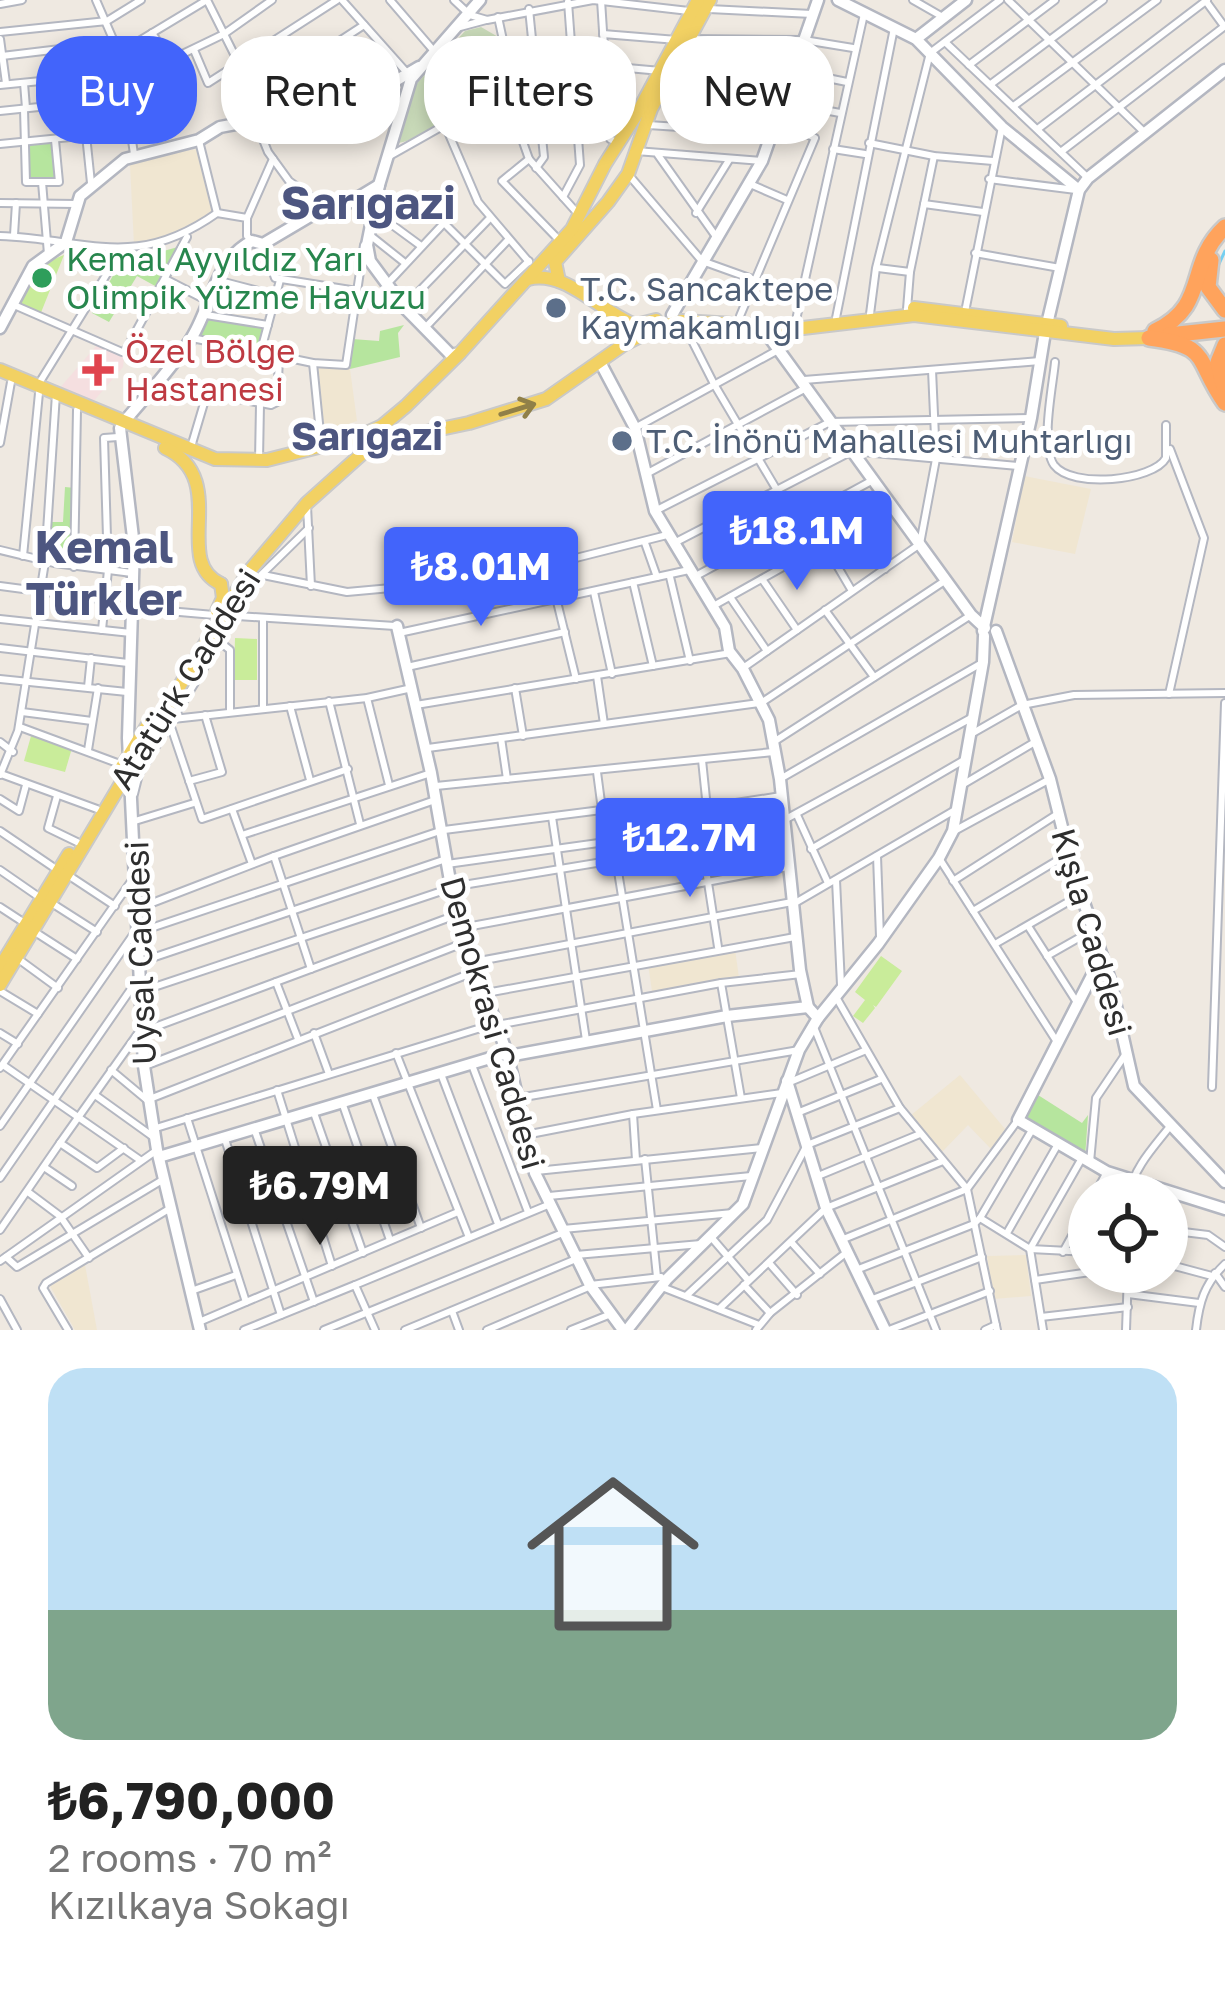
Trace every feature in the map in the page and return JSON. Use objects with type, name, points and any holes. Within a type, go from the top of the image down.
[{"type":"highway","points":[[1152,334],[1184,314],[1207,249],[1225,227]]},
{"type":"highway","points":[[1225,239],[1208,275],[1211,296],[1225,310]]},
{"type":"highway","points":[[1152,334],[1225,326]]},
{"type":"highway","points":[[1152,334],[1197,352],[1225,403]]},
{"type":"highway","points":[[1225,345],[1218,362],[1225,387]]},
{"type":"main road","points":[[685,36],[702,5]]},
{"type":"main road","points":[[636,113],[660,73]]},
{"type":"main road","points":[[559,280],[554,268],[559,254],[628,174],[660,90]]},
{"type":"main road","points":[[56,397],[121,429],[215,459],[259,458],[370,431],[406,406],[460,353],[522,283],[532,265],[561,242],[580,217],[617,144]]},
{"type":"main road","points":[[605,164],[611,176],[628,174]]},
{"type":"main road","points":[[522,283],[543,276],[559,280],[636,325],[677,318],[836,318],[934,307],[1046,328]]},
{"type":"main road","points":[[677,318],[772,335],[914,315],[1152,334]]},
{"type":"main road","name":"Atatürk Caddesi","points":[[0,967],[114,794],[133,751],[217,638],[254,574],[307,503],[374,443],[546,400],[623,345],[677,318]]},
{"type":"main road","points":[[772,335],[776,323],[810,324],[836,318]]},
{"type":"main road","points":[[620,319],[626,331],[623,345]]},
{"type":"main road","points":[[4,376],[185,459],[195,476],[200,556],[206,573],[220,584],[254,574]]},
{"type":"main road","points":[[406,406],[408,420],[425,432]]},
{"type":"main road","points":[[325,444],[346,452],[343,469]]},
{"type":"main road","points":[[195,476],[203,464],[215,459]]},
{"type":"main road","name":"Atatürk Caddesi","points":[[63,872],[214,615],[223,598],[220,584]]},
{"type":"main road","name":"Atatürk Caddesi","points":[[0,988],[9,951]]},
{"type":"street","points":[[0,4],[21,0]]},
{"type":"street","points":[[96,0],[112,36]]},
{"type":"street","points":[[1,44],[106,21],[141,0]]},
{"type":"street","points":[[147,36],[207,0],[224,34]]},
{"type":"street","points":[[197,48],[272,0]]},
{"type":"street","points":[[284,36],[340,0],[374,36]]},
{"type":"street","points":[[389,0],[424,40]]},
{"type":"street","points":[[454,0],[470,15],[487,20]]},
{"type":"street","points":[[451,36],[480,0]]},
{"type":"street","points":[[518,0],[529,36]]},
{"type":"street","points":[[460,27],[524,10],[601,0],[812,14]]},
{"type":"street","points":[[601,0],[603,34],[660,38]]},
{"type":"street","points":[[805,36],[818,0]]},
{"type":"street","points":[[838,0],[916,39],[1001,127],[1079,190]]},
{"type":"street","points":[[913,0],[943,17]]},
{"type":"street","points":[[916,39],[966,0]]},
{"type":"street","points":[[870,314],[876,268],[930,53],[1004,0],[1030,19],[1145,133]]},
{"type":"street","points":[[969,64],[1055,0]]},
{"type":"street","points":[[991,84],[1103,0]]},
{"type":"street","points":[[1015,106],[1157,0]]},
{"type":"street","points":[[1039,128],[1206,0],[1225,27],[1062,151]]},
{"type":"street","points":[[568,2],[569,36]]},
{"type":"street","points":[[796,320],[864,14]]},
{"type":"street","points":[[498,17],[502,36]]},
{"type":"street","points":[[347,36],[364,25]]},
{"type":"street","points":[[836,318],[893,28]]},
{"type":"street","points":[[945,42],[1088,178]]},
{"type":"street","points":[[1,44],[36,45]]},
{"type":"street","points":[[1,44],[3,84],[36,81]]},
{"type":"street","points":[[834,45],[853,48]]},
{"type":"street","points":[[197,57],[208,83],[221,75]]},
{"type":"street","points":[[400,80],[424,63]]},
{"type":"street","points":[[400,67],[408,77]]},
{"type":"street","points":[[625,1330],[663,1280],[735,1213],[755,1175],[799,1050],[953,832],[1002,540],[1079,190],[1225,70]]},
{"type":"street","points":[[365,264],[379,185],[408,77]]},
{"type":"street","points":[[834,79],[847,82]]},
{"type":"street","points":[[24,82],[26,182],[59,182],[55,144]]},
{"type":"street","points":[[0,111],[36,108]]},
{"type":"street","points":[[834,112],[839,113]]},
{"type":"street","points":[[644,124],[660,124]]},
{"type":"street","points":[[66,242],[77,204],[134,154],[199,140],[221,127]]},
{"type":"street","points":[[964,312],[1001,127]]},
{"type":"street","points":[[388,158],[424,137]]},
{"type":"street","points":[[199,140],[217,213]]},
{"type":"street","points":[[0,145],[36,141]]},
{"type":"street","points":[[869,143],[993,161]]},
{"type":"street","points":[[87,144],[92,187]]},
{"type":"street","points":[[132,144],[134,154]]},
{"type":"street","points":[[267,144],[290,182],[328,209]]},
{"type":"street","points":[[388,283],[444,223],[505,284],[532,265],[478,202],[453,144]]},
{"type":"street","points":[[524,144],[529,159],[580,217]]},
{"type":"street","points":[[536,168],[544,158],[543,144]]},
{"type":"street","points":[[563,197],[580,165],[578,144]]},
{"type":"street","points":[[768,144],[750,184],[702,261],[677,318],[813,551]]},
{"type":"street","points":[[740,316],[812,144]]},
{"type":"street","points":[[833,149],[867,154]]},
{"type":"street","points":[[636,151],[762,161]]},
{"type":"street","points":[[658,155],[717,238]]},
{"type":"street","points":[[907,309],[934,156]]},
{"type":"street","points":[[273,159],[247,218],[247,236],[258,242],[271,274],[280,280],[357,291]]},
{"type":"street","points":[[529,159],[502,181],[561,242]]},
{"type":"street","points":[[696,213],[729,160]]},
{"type":"street","points":[[628,174],[702,261],[755,280]]},
{"type":"street","points":[[989,179],[1079,190]]},
{"type":"street","points":[[0,328],[47,247],[42,182]]},
{"type":"street","points":[[750,184],[787,200]]},
{"type":"street","points":[[102,630],[108,570],[104,438],[121,429],[192,338],[206,300],[232,255],[379,185]]},
{"type":"street","points":[[0,202],[77,204]]},
{"type":"street","points":[[192,338],[260,354],[346,365],[371,212],[364,204],[351,202]]},
{"type":"street","points":[[14,237],[16,203]]},
{"type":"street","points":[[924,204],[982,212]]},
{"type":"street","points":[[374,211],[421,246]]},
{"type":"street","points":[[0,236],[47,247],[66,242],[121,250],[188,234],[217,213],[247,218]]},
{"type":"street","points":[[404,307],[490,218]]},
{"type":"street","points":[[11,304],[126,350],[188,234]]},
{"type":"street","points":[[368,234],[405,262]]},
{"type":"street","points":[[424,328],[508,240]]},
{"type":"street","points":[[23,556],[38,390],[121,250]]},
{"type":"street","points":[[975,254],[1060,268]]},
{"type":"street","points":[[365,264],[388,283],[404,307],[451,355],[460,353]]},
{"type":"street","points":[[876,268],[910,272]]},
{"type":"street","points":[[166,279],[206,300]]},
{"type":"street","points":[[260,354],[280,280]]},
{"type":"street","points":[[217,281],[274,295]]},
{"type":"street","points":[[202,315],[268,325]]},
{"type":"street","points":[[635,428],[714,384],[772,335],[830,422],[986,630]]},
{"type":"street","points":[[189,451],[207,393],[260,404],[278,402],[279,357]]},
{"type":"street","points":[[644,475],[804,384],[1040,361]]},
{"type":"street","points":[[600,362],[635,428],[655,512],[724,626],[731,653],[761,703],[780,779],[795,937],[808,1007],[936,1330]]},
{"type":"street","points":[[1055,362],[1049,422],[1055,466],[1071,476],[1104,480],[1152,473],[1163,465],[1169,446]]},
{"type":"street","points":[[314,363],[325,444]]},
{"type":"street","points":[[742,668],[920,544],[936,458],[932,370]]},
{"type":"street","points":[[0,443],[4,376]]},
{"type":"street","points":[[56,397],[46,562],[19,727],[13,752],[0,774],[97,809]]},
{"type":"street","points":[[259,458],[260,404]]},
{"type":"street","points":[[74,567],[76,410]]},
{"type":"street","points":[[655,512],[830,422],[1031,418]]},
{"type":"street","points":[[1166,425],[1169,446],[1204,538],[1169,694]]},
{"type":"street","name":"Uysal Caddesi","points":[[121,429],[134,574],[130,693],[144,1066],[156,1144],[200,1326]]},
{"type":"street","points":[[576,679],[548,566],[670,539],[779,491],[852,451],[1020,466]]},
{"type":"street","points":[[237,616],[398,630],[656,577],[692,574],[873,480]]},
{"type":"street","points":[[307,503],[311,586]]},
{"type":"street","points":[[712,607],[892,506]]},
{"type":"street","points":[[857,527],[886,568]]},
{"type":"street","points":[[114,794],[134,796],[139,774],[217,638],[237,616],[254,574],[309,529]]},
{"type":"street","points":[[645,543],[656,577]]},
{"type":"street","points":[[825,545],[852,591]]},
{"type":"street","points":[[0,550],[46,562],[134,574]]},
{"type":"street","points":[[254,574],[347,592],[391,588]]},
{"type":"street","points":[[670,575],[690,661]]},
{"type":"street","points":[[762,579],[797,630]]},
{"type":"street","points":[[424,748],[761,703],[946,580]]},
{"type":"street","points":[[633,582],[653,666]]},
{"type":"street","points":[[0,586],[106,600]]},
{"type":"street","points":[[594,592],[612,674]]},
{"type":"street","points":[[730,597],[767,651]]},
{"type":"street","points":[[132,608],[214,615]]},
{"type":"street","points":[[825,610],[874,677]]},
{"type":"street","points":[[263,618],[263,708]]},
{"type":"street","points":[[0,620],[131,633]]},
{"type":"street","name":"Demokrasi Caddesi","points":[[398,630],[456,915],[507,1055],[534,1172],[590,1285],[625,1330]]},
{"type":"street","points":[[242,835],[389,785],[598,772],[772,747],[874,677],[986,630]]},
{"type":"street","name":"Kışla Caddesi","points":[[986,630],[1004,653],[1050,779],[1134,1086],[1225,1182]]},
{"type":"street","points":[[406,667],[565,632]]},
{"type":"street","points":[[217,638],[230,650],[230,711]]},
{"type":"street","points":[[0,648],[131,664]]},
{"type":"street","points":[[416,705],[731,653]]},
{"type":"street","points":[[88,687],[91,658]]},
{"type":"street","points":[[780,779],[983,658]]},
{"type":"street","points":[[597,676],[604,724]]},
{"type":"street","points":[[0,679],[130,693]]},
{"type":"street","points":[[88,751],[98,688]]},
{"type":"street","points":[[171,722],[205,713],[367,698],[412,688]]},
{"type":"street","points":[[514,688],[523,736]]},
{"type":"street","points":[[969,735],[1022,705],[1074,695],[1225,693]]},
{"type":"street","points":[[367,698],[389,785]]},
{"type":"street","points":[[329,701],[360,824]]},
{"type":"street","points":[[1212,1087],[1225,703]]},
{"type":"street","points":[[290,706],[310,780]]},
{"type":"street","points":[[22,712],[92,721]]},
{"type":"street","points":[[189,781],[222,772],[205,713]]},
{"type":"street","points":[[141,992],[451,888],[783,826],[973,717]]},
{"type":"street","points":[[171,722],[202,819],[348,769]]},
{"type":"street","points":[[19,727],[88,751],[133,751]]},
{"type":"street","points":[[501,738],[507,779]]},
{"type":"street","points":[[0,742],[13,752]]},
{"type":"street","points":[[962,785],[1035,742]]},
{"type":"street","points":[[812,849],[965,759]]},
{"type":"street","points":[[702,760],[706,808]]},
{"type":"street","points":[[598,772],[602,810]]},
{"type":"street","points":[[953,832],[1050,779]]},
{"type":"street","points":[[0,799],[20,811],[26,785]]},
{"type":"street","points":[[57,796],[48,828],[77,842]]},
{"type":"street","points":[[0,1126],[139,929],[440,830],[626,807],[678,812],[781,796]]},
{"type":"street","points":[[139,908],[435,800]]},
{"type":"street","points":[[135,820],[196,802]]},
{"type":"street","points":[[111,1070],[147,1100],[476,966],[570,942],[792,903],[957,808]]},
{"type":"street","points":[[232,809],[252,864]]},
{"type":"street","points":[[953,880],[1058,814]]},
{"type":"street","points":[[797,815],[832,882],[839,994],[864,1051],[899,1108],[967,1189],[997,1328],[985,1330]]},
{"type":"street","points":[[552,817],[586,1040]]},
{"type":"street","points":[[0,831],[115,906]]},
{"type":"street","points":[[0,1178],[140,969],[292,910],[447,861],[613,841],[657,1110]]},
{"type":"street","points":[[702,844],[718,949]]},
{"type":"street","points":[[973,911],[1068,853]]},
{"type":"street","points":[[274,856],[310,969]]},
{"type":"street","points":[[877,856],[880,940]]},
{"type":"street","points":[[939,858],[1058,1043]]},
{"type":"street","points":[[461,928],[787,867]]},
{"type":"street","points":[[0,870],[97,932]]},
{"type":"street","points":[[137,872],[2,1066],[140,1160]]},
{"type":"street","points":[[995,944],[1082,894]]},
{"type":"street","points":[[0,907],[77,959]]},
{"type":"street","points":[[0,1230],[143,1029],[456,915]]},
{"type":"street","points":[[1027,925],[1078,1004]]},
{"type":"street","points":[[1047,956],[1094,929]]},
{"type":"street","points":[[485,994],[795,937]]},
{"type":"street","points":[[144,1066],[466,942]]},
{"type":"street","points":[[9,951],[58,988]]},
{"type":"street","points":[[632,1114],[647,1187],[652,1247],[663,1280],[686,1296],[758,1327],[820,1274],[844,1246],[891,1218],[967,1189],[1018,1120],[1102,956]]},
{"type":"street","points":[[164,1179],[17,1267],[3,1259],[140,1160],[187,1118],[497,1024],[722,983],[801,974]]},
{"type":"street","points":[[276,982],[298,1039]]},
{"type":"street","points":[[722,983],[741,1098]]},
{"type":"street","points":[[0,988],[39,1015]]},
{"type":"street","points":[[94,1094],[156,1144],[194,1146],[471,1062],[727,1016],[808,1007]]},
{"type":"street","points":[[0,1033],[18,1044]]},
{"type":"street","points":[[314,1033],[328,1074]]},
{"type":"street","points":[[518,1098],[799,1050]]},
{"type":"street","points":[[524,1135],[741,1098],[864,1051]]},
{"type":"street","points":[[1043,1330],[1030,1250],[1086,1160],[1096,1097],[1126,1052]]},
{"type":"street","points":[[396,1053],[468,1235]]},
{"type":"street","points":[[471,1062],[528,1212]]},
{"type":"street","points":[[440,1070],[498,1224]]},
{"type":"street","points":[[797,1113],[881,1079]]},
{"type":"street","points":[[785,1085],[826,1208],[887,1330],[990,1292]]},
{"type":"street","points":[[277,1090],[332,1266]]},
{"type":"street","points":[[372,1092],[421,1228]]},
{"type":"street","points":[[342,1101],[391,1241]]},
{"type":"street","points":[[686,1296],[767,1220],[807,1145],[899,1108]]},
{"type":"street","points":[[313,1110],[363,1252]]},
{"type":"street","points":[[187,1118],[246,1302]]},
{"type":"street","points":[[1018,1120],[1110,1173]]},
{"type":"street","points":[[1136,1173],[1171,1125]]},
{"type":"street","points":[[254,1127],[314,1302]]},
{"type":"street","points":[[856,1270],[977,1221],[1032,1130]]},
{"type":"street","points":[[817,1176],[920,1134]]},
{"type":"street","points":[[224,1136],[281,1315]]},
{"type":"street","points":[[61,1143],[97,1168],[124,1148]]},
{"type":"street","points":[[1006,1233],[1058,1144]]},
{"type":"street","points":[[534,1172],[765,1147]]},
{"type":"street","points":[[1144,1158],[1147,1173]]},
{"type":"street","points":[[719,1309],[826,1208],[943,1161]]},
{"type":"street","points":[[44,1167],[72,1186]]},
{"type":"street","points":[[244,1330],[547,1201],[755,1175]]},
{"type":"street","points":[[28,1192],[59,1216],[88,1258]]},
{"type":"street","points":[[1188,1197],[1225,1209]]},
{"type":"street","points":[[68,1330],[43,1288],[172,1208]]},
{"type":"street","points":[[200,1326],[272,1290],[458,1212]]},
{"type":"street","points":[[324,1330],[564,1230],[735,1213]]},
{"type":"street","points":[[977,1221],[1030,1250],[1068,1252]]},
{"type":"street","points":[[1188,1233],[1208,1235],[1225,1247]]},
{"type":"street","points":[[405,1330],[576,1257],[708,1240],[728,1257],[770,1313]]},
{"type":"street","points":[[791,1242],[820,1274]]},
{"type":"street","points":[[1063,1252],[1068,1243]]},
{"type":"street","points":[[870,1300],[982,1257]]},
{"type":"street","points":[[770,1264],[797,1294]]},
{"type":"street","points":[[1196,1330],[1199,1303],[1225,1264]]},
{"type":"street","points":[[1188,1269],[1214,1275],[1225,1287]]},
{"type":"street","points":[[194,1290],[236,1275]]},
{"type":"street","points":[[1035,1280],[1068,1275]]},
{"type":"street","points":[[487,1330],[590,1285],[663,1280]]},
{"type":"street","points":[[355,1285],[375,1330]]},
{"type":"street","points":[[1126,1330],[1128,1294],[1199,1303]]},
{"type":"street","points":[[0,1299],[17,1330]]},
{"type":"street","points":[[1041,1317],[1128,1307]]},
{"type":"street","points":[[452,1311],[459,1330]]},
{"type":"street","points":[[572,1330],[611,1314]]},
{"type":"shaded area","points":[[198,149],[214,213],[184,232],[134,245],[130,165],[137,158]]},
{"type":"shaded area","name":"Özel Bölge Hastanesi","points":[[98,344],[124,357],[123,367],[92,403],[58,390]]},
{"type":"shaded area","points":[[318,366],[350,369],[357,421],[340,427],[340,434],[325,436]]},
{"type":"shaded area","points":[[1024,476],[1091,489],[1075,554],[1012,542]]},
{"type":"shaded area","points":[[735,949],[739,978],[652,991],[648,964]]},
{"type":"shaded area","points":[[960,1075],[1005,1129],[991,1149],[968,1125],[942,1152],[910,1116]]},
{"type":"shaded area","points":[[1026,1255],[1031,1296],[993,1299],[987,1256]]},
{"type":"shaded area","points":[[85,1265],[97,1330],[75,1330],[50,1286]]},
{"type":"green space","points":[[481,27],[497,36],[460,36]]},
{"type":"green space","points":[[424,76],[424,134],[400,143],[400,138],[410,91]]},
{"type":"green space","points":[[53,144],[57,181],[28,180],[28,145]]},
{"type":"green space","points":[[178,247],[157,287],[137,276],[109,322],[92,313],[120,263]]},
{"type":"green space","name":"Kemal Ayyıldız Yarı Olimpik Yüzme Havuzu","points":[[64,255],[40,315],[17,305],[35,274]]},
{"type":"green space","points":[[203,317],[265,326],[259,349],[195,337]]},
{"type":"green space","points":[[404,325],[398,333],[400,357],[350,369],[352,339],[379,341],[380,331]]},
{"type":"green space","points":[[65,487],[75,488],[72,562],[50,561],[52,522],[63,522]]},
{"type":"green space","points":[[235,638],[257,639],[257,680],[234,680]]},
{"type":"green space","points":[[31,736],[72,748],[65,772],[24,761]]},
{"type":"green space","points":[[881,956],[902,971],[863,1023],[853,1016],[865,1000],[855,992]]},
{"type":"green space","points":[[1038,1095],[1082,1123],[1088,1115],[1085,1158],[1021,1120]]},
{"type":"waterway","points":[[1218,266],[1225,251]]},
{"type":"place","name":"Kemal Ayyıldız Yarı Olimpik Yüzme Havuzu","points":[[42,278]]},
{"type":"place","name":"T.C. Sancaktepe Kaymakamlığı","points":[[556,308]]},
{"type":"place","name":"Özel Bölge Hastanesi","points":[[98,370]]},
{"type":"place","name":"T.C. İnönü Mahallesi Muhtarlığı","points":[[622,441]]},
{"type":"district","name":"Sarıgazi","points":[[368,203]]},
{"type":"district","name":"Sarıgazi","points":[[367,436]]},
{"type":"district","name":"Kemal Türkler","points":[[104,573]]}]
